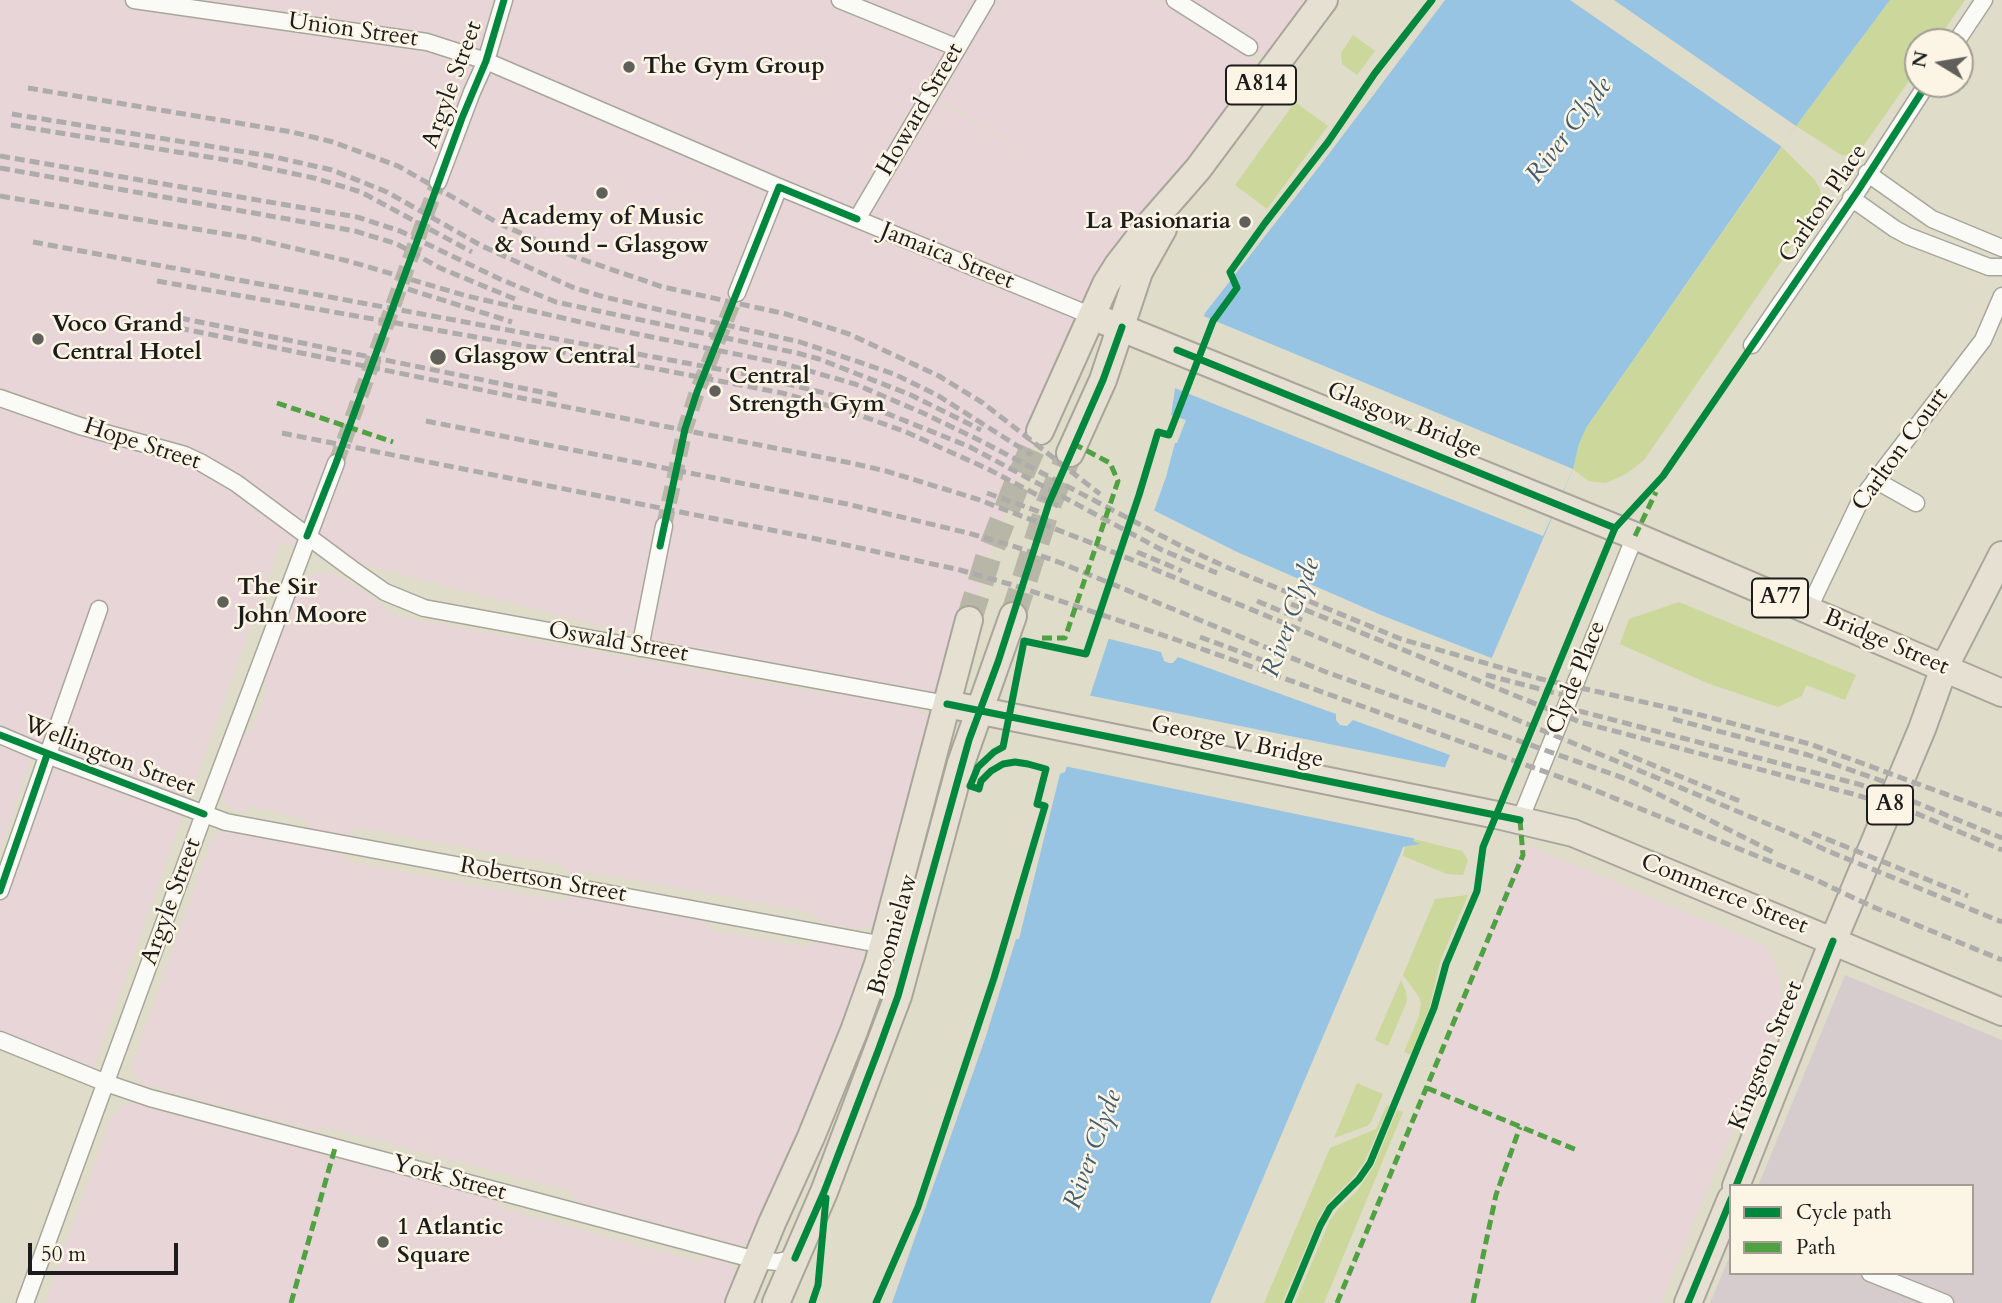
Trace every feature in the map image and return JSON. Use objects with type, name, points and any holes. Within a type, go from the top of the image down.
[{"type":"main road","name":"A814","points":[[1070,453],[1103,380],[1139,272],[1152,248],[1198,169],[1325,0]]},
{"type":"main road","points":[[1040,430],[1106,284],[1149,225],[1198,169]]},
{"type":"main road","name":"Jamaica Street","points":[[1092,316],[1177,350]]},
{"type":"main road","name":"Glasgow Bridge","points":[[1177,350],[1625,532]]},
{"type":"main road","name":"Bridge Street","points":[[1625,532],[2002,693]]},
{"type":"main road","name":"A8","points":[[1944,668],[2002,555]]},
{"type":"main road","name":"Broomielaw","points":[[776,1303],[824,1192],[898,996],[961,763],[1013,616]]},
{"type":"main road","name":"Broomielaw","points":[[739,1303],[854,1031],[884,945],[970,620]]},
{"type":"main road","name":"Kingston Street","points":[[1737,1184],[1833,941],[1922,729],[1944,668]]},
{"type":"main road","name":"George V Bridge","points":[[947,704],[1508,818]]},
{"type":"main road","name":"Commerce Street","points":[[1508,818],[1573,833],[2002,1012]]},
{"type":"main road","points":[[1688,1303],[1729,1208]]},
{"type":"street","name":"Union Street","points":[[134,0],[427,42],[486,61]]},
{"type":"street","name":"Argyle Street","points":[[438,182],[486,61],[504,0]]},
{"type":"street","points":[[839,0],[958,48]]},
{"type":"street","name":"Howard Street","points":[[857,219],[986,0]]},
{"type":"street","points":[[1175,0],[1249,47]]},
{"type":"street","points":[[1965,28],[1984,0]]},
{"type":"street","name":"Jamaica Street","points":[[486,61],[779,187],[1092,316]]},
{"type":"street","name":"Carlton Place","points":[[1752,345],[1918,98]]},
{"type":"street","points":[[1867,173],[1932,219],[2002,248]]},
{"type":"street","points":[[737,293],[779,187]]},
{"type":"street","points":[[1851,198],[1908,236],[1989,267],[2002,267]]},
{"type":"street","name":"Carlton Court","points":[[1808,610],[1861,499],[1983,340],[2002,296]]},
{"type":"street","name":"Hope Street","points":[[0,398],[80,426],[192,458],[236,483],[307,536]]},
{"type":"street","name":"Argyle Street","points":[[25,1303],[336,463]]},
{"type":"street","points":[[1875,480],[1916,503]]},
{"type":"street","points":[[640,648],[664,526]]},
{"type":"street","name":"Clyde Place","points":[[1508,818],[1625,532]]},
{"type":"street","name":"Oswald Street","points":[[307,536],[385,592],[424,608],[947,704]]},
{"type":"street","points":[[0,891],[99,608]]},
{"type":"street","name":"Wellington Street","points":[[0,735],[204,814]]},
{"type":"street","name":"Robertson Street","points":[[204,814],[239,825],[884,945]]},
{"type":"street","name":"York Street","points":[[0,1040],[150,1098],[757,1260],[778,1262],[795,1258]]},
{"type":"street","points":[[1875,1275],[1945,1303]]},
{"type":"shaded area","points":[[0,0],[986,0],[929,96],[1047,165],[934,96],[992,0],[1161,0],[1264,67],[1141,213],[1134,215],[1149,225],[1106,284],[1016,486],[989,555],[947,704],[783,673],[280,543],[90,1077],[0,1040],[0,891],[47,755],[0,734]]},
{"type":"shaded area","points":[[1172,0],[1300,0],[1316,11],[1276,65]]},
{"type":"shaded area","points":[[312,574],[336,574],[397,616],[828,694],[836,690],[922,709],[929,725],[881,916],[874,925],[857,929],[820,922],[811,912],[586,871],[575,878],[570,876],[562,865],[355,827],[351,839],[308,828],[307,820],[248,805],[246,814],[230,808],[224,803],[223,791],[243,734],[252,730],[267,690],[264,679],[298,585]]},
{"type":"shaded area","points":[[0,744],[24,753],[29,758],[29,764],[0,849]]},
{"type":"shaded area","points":[[220,831],[258,832],[342,852],[348,862],[562,901],[569,895],[703,919],[709,929],[806,947],[816,940],[861,951],[866,956],[867,966],[758,1234],[750,1243],[739,1245],[575,1201],[571,1191],[322,1126],[318,1131],[145,1085],[139,1081],[132,1065],[211,841]]},
{"type":"shaded area","points":[[1522,843],[1766,946],[1777,969],[1784,1014],[1702,1201],[1661,1303],[1338,1303],[1427,1088]]},
{"type":"shaded area","points":[[1845,975],[2002,1040],[2002,1303],[1710,1303],[1729,1258],[1729,1275],[1974,1275],[1974,1184],[1759,1184]]},
{"type":"shaded area","points":[[141,1103],[493,1197],[500,1208],[701,1262],[707,1254],[722,1258],[736,1275],[729,1303],[45,1303],[111,1118],[122,1106]]},
{"type":"green space","points":[[1890,0],[1965,0],[1946,28],[1904,28],[1904,88],[1864,145],[1854,153],[1843,156],[1796,126]]},
{"type":"green space","points":[[1353,35],[1375,51],[1357,75],[1342,64],[1341,53]]},
{"type":"green space","points":[[1295,102],[1328,126],[1267,209],[1235,185]]},
{"type":"green space","points":[[1782,147],[1814,179],[1820,189],[1819,207],[1644,460],[1626,474],[1606,483],[1588,481],[1573,469],[1586,428]]},
{"type":"green space","points":[[1679,602],[1856,675],[1845,700],[1806,685],[1802,696],[1778,707],[1707,683],[1620,644],[1629,619]]},
{"type":"green space","points":[[1414,839],[1462,851],[1468,860],[1463,875],[1447,874],[1403,856],[1405,847],[1418,844],[1412,841]]},
{"type":"green space","points":[[1468,895],[1441,959],[1429,1009],[1411,1055],[1404,1052],[1419,1016],[1421,1003],[1403,975],[1435,899]]},
{"type":"green space","points":[[1401,980],[1407,1001],[1388,1046],[1375,1040]]},
{"type":"green space","points":[[1357,1083],[1383,1094],[1367,1126],[1334,1138]]},
{"type":"green space","points":[[1387,1105],[1389,1106],[1364,1163],[1320,1215],[1282,1303],[1264,1303],[1330,1148],[1376,1129]]},
{"type":"green space","points":[[1397,1110],[1403,1112],[1324,1303],[1295,1303],[1330,1220],[1357,1191],[1374,1166]]},
{"type":"water","name":"River Clyde","points":[[1445,0],[1890,0],[1796,126],[1586,428],[1573,469],[1413,841],[1420,844],[1403,847],[1210,1303],[892,1303],[986,1036],[1016,939],[1019,939],[1060,774],[1065,772],[1166,477],[1175,443],[1186,420],[1171,415],[1175,389],[1205,313]]},
{"type":"pier","points":[[1570,0],[1614,0],[1796,126],[1782,147]]},
{"type":"pier","points":[[1201,315],[1573,469],[1543,536],[1172,387]]},
{"type":"pier","points":[[1151,509],[1235,551],[1381,615],[1494,659],[1453,756],[1353,720],[1347,726],[1340,725],[1336,714],[1178,657],[1173,663],[1169,663],[1164,661],[1161,652],[1106,638]]},
{"type":"pier","points":[[1087,695],[1448,768],[1417,839],[1064,766]]},
{"type":"tunnel","points":[[336,463],[438,182]]},
{"type":"tunnel","points":[[664,526],[685,429],[737,293]]},
{"type":"tunnel","points":[[969,620],[989,555],[1040,431]]},
{"type":"tunnel","points":[[1013,616],[1049,503],[1070,453]]},
{"type":"railway","points":[[28,88],[292,132],[333,142],[398,166],[498,223],[575,257],[663,287],[786,314],[849,334],[939,376],[983,403],[1100,494]]},
{"type":"railway","points":[[12,114],[270,156],[332,170],[387,192],[482,246],[572,287],[604,297],[800,342],[894,374],[937,395],[1032,455]]},
{"type":"railway","points":[[11,125],[239,162],[314,178],[361,192],[472,252]]},
{"type":"railway","points":[[0,156],[357,217],[400,231],[502,280],[556,302],[819,359],[911,395],[981,430]]},
{"type":"railway","points":[[0,168],[355,231],[397,244],[440,268],[515,299]]},
{"type":"railway","points":[[0,196],[255,239],[348,261],[467,296],[785,364],[855,384],[981,441],[1181,546],[1401,639],[1541,679],[1697,714],[1810,744],[2002,815]]},
{"type":"railway","points":[[33,242],[751,375],[832,395],[871,407],[970,447],[1162,550],[1217,573]]},
{"type":"railway","points":[[157,281],[782,393],[851,412],[906,432],[988,469],[1058,506]]},
{"type":"railway","points":[[408,289],[512,322]]},
{"type":"railway","points":[[180,318],[561,396]]},
{"type":"railway","points":[[179,328],[851,463],[977,499],[1084,540],[2002,922]]},
{"type":"railway","points":[[426,421],[847,504],[1013,546],[1061,563],[1326,672],[1626,779],[1775,853]]},
{"type":"railway","points":[[282,433],[837,543],[960,570],[1013,585],[1177,640],[1582,785],[1816,880],[1871,906],[2002,960]]},
{"type":"railway","points":[[987,493],[1040,512]]},
{"type":"railway","points":[[1137,552],[1182,571]]},
{"type":"railway","points":[[1257,601],[1302,620]]},
{"type":"railway","points":[[1291,604],[1580,722],[1913,812],[2002,850]]},
{"type":"railway","points":[[1200,637],[1262,660]]},
{"type":"railway","points":[[1486,675],[1571,697]]},
{"type":"railway","points":[[1564,707],[1858,784],[1917,803],[2002,838]]},
{"type":"railway","points":[[1673,719],[1808,755],[1885,782]]},
{"type":"railway","points":[[1619,751],[1742,802]]},
{"type":"railway","points":[[1812,833],[1968,896]]},
{"type":"marked path","points":[[277,403],[393,442]]},
{"type":"marked path","points":[[1042,638],[1065,638],[1118,481],[1110,463],[1074,444]]},
{"type":"marked path","points":[[1635,536],[1656,492]]},
{"type":"marked path","points":[[1337,1303],[1523,855],[1520,820]]},
{"type":"marked path","points":[[1427,1088],[1579,1151]]},
{"type":"marked path","points":[[1473,1303],[1496,1195],[1520,1127]]},
{"type":"marked path","points":[[291,1303],[335,1148]]},
{"type":"cycle path","points":[[307,536],[462,118],[486,61],[504,0]]},
{"type":"cycle path","points":[[876,1303],[918,1207],[994,978],[1045,806],[1037,804],[1046,769],[1028,764],[1003,764],[981,781],[979,789],[970,786],[978,767],[1003,747],[1024,641],[1086,654],[1158,432],[1169,435],[1213,321],[1237,288],[1230,272],[1328,142],[1375,73],[1432,0]]},
{"type":"cycle path","points":[[1288,1303],[1330,1208],[1359,1179],[1370,1163],[1434,1008],[1446,964],[1477,891],[1483,847],[1615,528],[1663,476],[1918,98]]},
{"type":"cycle path","points":[[660,546],[685,429],[697,392],[779,187],[857,219]]},
{"type":"cycle path","points":[[795,1258],[824,1192],[898,996],[969,740],[998,662],[1049,503],[1103,380],[1122,327]]},
{"type":"cycle path","points":[[1177,350],[1615,528]]},
{"type":"cycle path","points":[[947,704],[1520,820]]},
{"type":"cycle path","points":[[0,735],[204,814]]},
{"type":"cycle path","points":[[0,891],[47,755]]},
{"type":"cycle path","points":[[1737,1184],[1833,941]]},
{"type":"cycle path","points":[[812,1303],[818,1285],[826,1198]]},
{"type":"cycle path","points":[[1688,1303],[1729,1204]]},
{"type":"place","name":"The Gym Group","points":[[629,67]]},
{"type":"place","name":"Academy of Music & Sound - Glasgow","points":[[602,193]]},
{"type":"place","name":"La Pasionaria","points":[[1245,222]]},
{"type":"place","name":"Voco Grand Central Hotel","points":[[38,339]]},
{"type":"place","name":"Glasgow Central","points":[[438,357]]},
{"type":"place","name":"Central Strength Gym","points":[[715,391]]},
{"type":"place","name":"The Sir John Moore","points":[[223,602]]},
{"type":"place","name":"1 Atlantic Square","points":[[383,1242]]}]
